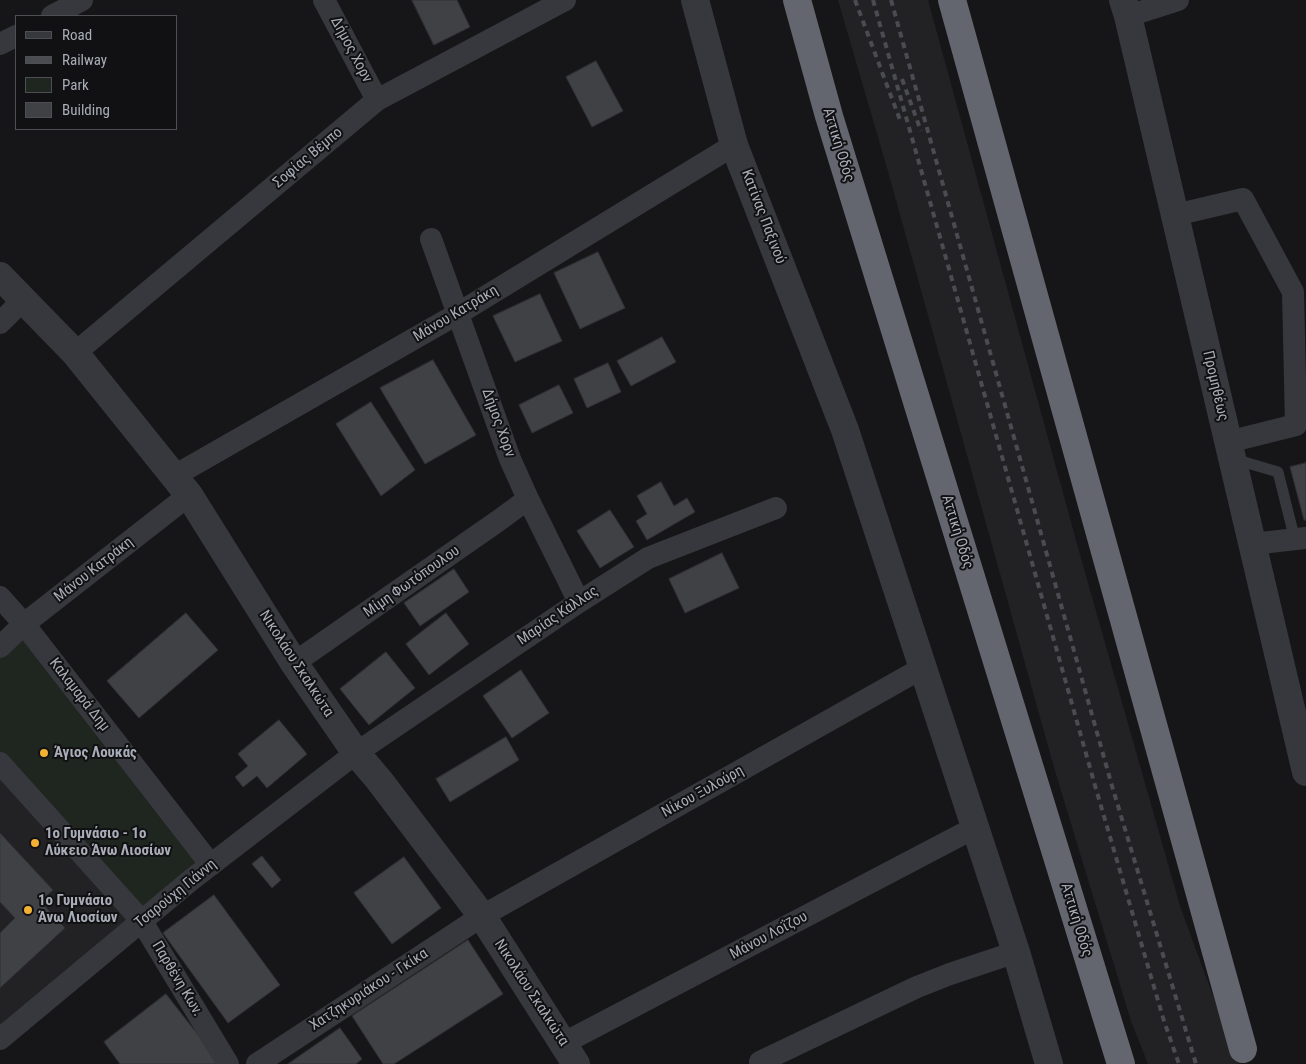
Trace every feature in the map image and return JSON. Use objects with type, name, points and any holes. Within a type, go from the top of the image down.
[{"type":"highway","name":"Αττική Οδός","points":[[797,0],[832,126],[1121,1064]]},
{"type":"highway","points":[[952,0],[1243,1049]]},
{"type":"street","points":[[54,15],[82,0]]},
{"type":"street","name":"Δήμος Χορν","points":[[324,0],[377,100]]},
{"type":"street","name":"Σοφίας Βέμπο","points":[[75,353],[377,100],[565,0]]},
{"type":"street","name":"Κατίνας Παξινού","points":[[695,0],[734,145],[845,430],[1016,952],[1049,1064]]},
{"type":"street","points":[[1126,8],[1178,0]]},
{"type":"street","name":"Προμηθέως","points":[[1126,8],[1306,770]]},
{"type":"street","points":[[0,44],[15,36]]},
{"type":"street","name":"Μάνου Κατράκη","points":[[0,647],[182,485],[734,145]]},
{"type":"street","points":[[1174,215],[1243,199],[1300,294],[1296,425],[1230,450]]},
{"type":"street","name":"Δήμος Χορν","points":[[431,239],[510,459],[579,602]]},
{"type":"street","name":"Νικολάου Σκαλκώτα","points":[[0,276],[75,353],[182,485],[294,663],[356,753],[380,780],[482,916],[570,1053]]},
{"type":"street","points":[[0,323],[23,300]]},
{"type":"street","name":"Μίμη Φωτόπουλου","points":[[294,663],[528,499]]},
{"type":"street","name":"Μαρίας Κάλλας","points":[[356,753],[579,602],[648,558],[776,508]]},
{"type":"street","points":[[1252,544],[1300,539]]},
{"type":"street","name":"Καλαμαρά Δημ","points":[[0,597],[24,624],[211,865]]},
{"type":"street","name":"Νίκου Ξυλούρη","points":[[482,916],[924,668]]},
{"type":"street","name":"Τσαρούχη Γιάννη","points":[[0,1039],[142,920],[356,753]]},
{"type":"street","name":"Παρθένη Κων.","points":[[0,763],[142,920],[228,1064]]},
{"type":"street","name":"Μάνου Λοΐζου","points":[[570,1053],[974,828]]},
{"type":"street","name":"Χατζηκυριάκου - Γκίκα","points":[[257,1064],[482,916]]},
{"type":"street","points":[[760,1062],[917,987],[1016,952]]},
{"type":"lane","points":[[1230,450],[1278,472],[1300,539]]},
{"type":"shaded area","points":[[838,0],[928,0],[1082,562],[1180,906],[1238,1064],[1148,1064],[1131,1021],[1055,771],[887,168]]},
{"type":"shaded area","name":"1ο Γυμνάσιο - 1ο Λύκειο Άνω Λιοσίων","points":[[0,767],[141,920],[0,1039]]},
{"type":"green space","points":[[24,624],[211,865],[141,920],[0,763],[0,647]]},
{"type":"building","points":[[412,0],[457,0],[470,27],[434,45]]},
{"type":"building","points":[[596,61],[623,111],[592,127],[566,77]]},
{"type":"building","points":[[598,252],[625,308],[580,329],[554,273]]},
{"type":"building","points":[[540,294],[562,341],[515,362],[493,316]]},
{"type":"building","points":[[662,337],[676,362],[631,386],[617,361]]},
{"type":"building","points":[[433,360],[476,435],[425,464],[380,388]]},
{"type":"building","points":[[608,363],[621,392],[587,408],[574,379]]},
{"type":"building","points":[[559,385],[573,413],[532,433],[519,405]]},
{"type":"building","points":[[371,402],[415,470],[381,496],[336,424]]},
{"type":"building","points":[[1306,463],[1306,520],[1304,520],[1290,467]]},
{"type":"building","points":[[661,482],[674,506],[687,498],[695,512],[647,540],[636,521],[647,514],[637,496]]},
{"type":"building","points":[[610,510],[634,547],[600,568],[577,531]]},
{"type":"building","points":[[722,553],[739,588],[685,613],[669,579]]},
{"type":"building","points":[[454,569],[469,592],[420,626],[404,603]]},
{"type":"building","points":[[186,613],[218,650],[139,718],[107,681]]},
{"type":"building","points":[[446,613],[469,644],[429,675],[406,644]]},
{"type":"building","points":[[386,652],[415,688],[369,725],[340,689]]},
{"type":"building","points":[[521,670],[549,713],[512,738],[483,696]]},
{"type":"building","points":[[279,720],[307,754],[267,788],[257,776],[243,787],[235,777],[248,766],[238,754]]},
{"type":"building","points":[[506,737],[519,760],[450,802],[436,779]]},
{"type":"building","name":"1ο Γυμνάσιο Άνω Λιοσίων","points":[[0,833],[53,890],[40,901],[65,928],[0,988],[0,933],[15,918],[0,902]]},
{"type":"building","points":[[262,856],[281,880],[272,888],[252,864]]},
{"type":"building","points":[[404,857],[441,908],[392,944],[354,893]]},
{"type":"building","points":[[214,895],[280,985],[228,1023],[163,933]]},
{"type":"building","points":[[468,940],[503,994],[394,1064],[383,1064],[352,1016]]},
{"type":"building","points":[[166,994],[221,1064],[120,1064],[104,1042]]},
{"type":"building","points":[[340,1028],[362,1059],[356,1064],[288,1064]]},
{"type":"railway","points":[[855,0],[900,120]]},
{"type":"railway","points":[[873,0],[1096,789],[1164,1021],[1179,1064]]},
{"type":"railway","points":[[891,0],[1112,786],[1196,1064]]},
{"type":"railway","points":[[902,79],[921,131]]},
{"type":"place","name":"Άγιος Λουκάς","points":[[44,753]]},
{"type":"place","name":"1ο Γυμνάσιο - 1ο Λύκειο Άνω Λιοσίων","points":[[35,843]]},
{"type":"place","name":"1ο Γυμνάσιο Άνω Λιοσίων","points":[[28,910]]}]
